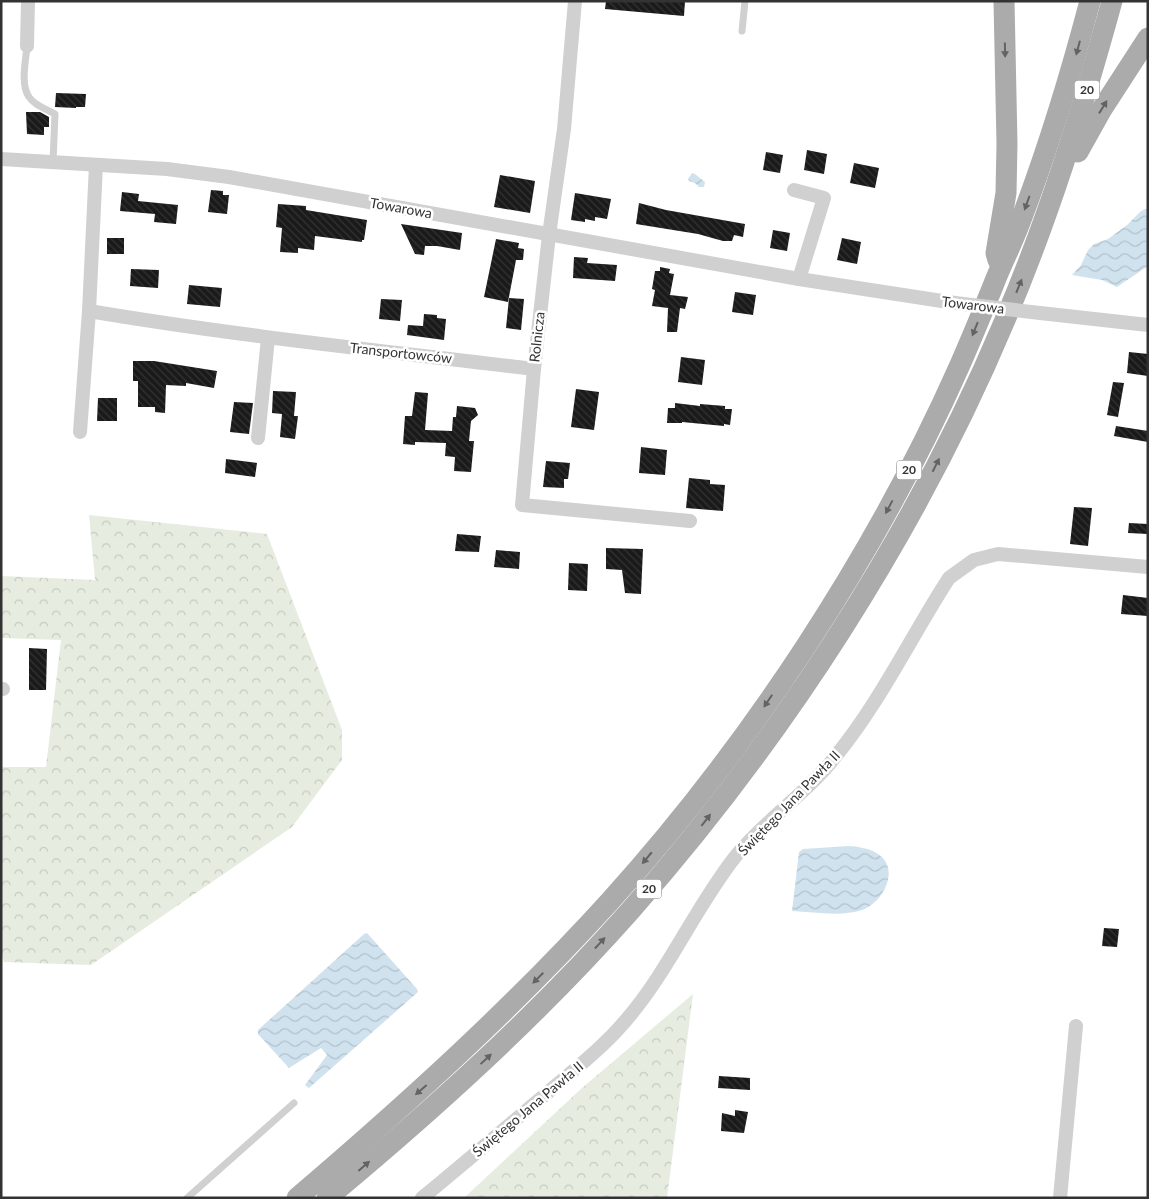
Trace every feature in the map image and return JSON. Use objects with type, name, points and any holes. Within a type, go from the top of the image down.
[{"type":"main road","points":[[1000,268],[996,253],[1006,193],[1007,144],[1004,1]]},
{"type":"main road","name":"20","points":[[297,1198],[431,1081],[547,969],[613,898],[716,773],[760,714],[796,661],[886,514],[959,368],[1018,229],[1053,130],[1075,59],[1090,1]]},
{"type":"main road","name":"20","points":[[327,1198],[445,1097],[563,984],[629,912],[687,844],[778,725],[859,601],[905,524],[933,471],[1004,323],[1059,178],[1090,80],[1112,1]]},
{"type":"main road","points":[[1059,178],[1072,165],[1102,108],[1148,38]]},
{"type":"street","points":[[27,46],[28,1]]},
{"type":"street","name":"Rolnicza","points":[[575,1],[564,129],[549,235],[534,369],[522,505],[690,521]]},
{"type":"street","name":"Towarowa","points":[[1,159],[167,169],[229,177],[799,279],[955,303],[1148,325]]},
{"type":"street","points":[[80,432],[89,311],[96,165]]},
{"type":"street","points":[[794,190],[824,198],[799,279]]},
{"type":"street","name":"Transportowców","points":[[89,311],[184,327],[268,338],[534,369]]},
{"type":"street","points":[[258,438],[268,338]]},
{"type":"street","name":"Świętego Jana Pawła II","points":[[428,1196],[588,1058],[627,1020],[647,994],[714,887],[736,856],[767,823],[816,779],[857,729],[942,589],[961,568],[974,560],[998,554],[1148,566]]},
{"type":"street","points":[[1060,1198],[1076,1026]]},
{"type":"lane","points":[[742,31],[745,1]]},
{"type":"lane","points":[[27,46],[25,81],[29,97],[38,106],[55,114],[52,162]]},
{"type":"lane","points":[[187,1198],[294,1103]]},
{"type":"green space","points":[[89,515],[267,534],[342,730],[342,760],[292,827],[91,965],[4,962],[1,953],[1,767],[46,767],[61,640],[1,638],[1,576],[95,580]]},
{"type":"green space","points":[[693,994],[667,1198],[464,1198],[582,1088]]},
{"type":"water","points":[[692,173],[705,182],[704,187],[699,187],[689,181],[688,179]]},
{"type":"water","points":[[1148,208],[1148,266],[1117,287],[1102,280],[1072,275],[1081,265],[1088,250],[1094,244],[1108,239],[1127,225],[1141,211]]},
{"type":"water","points":[[849,846],[871,850],[885,860],[889,876],[877,900],[870,906],[854,912],[827,914],[792,911],[799,852],[803,849]]},
{"type":"water","points":[[367,933],[418,992],[309,1088],[305,1085],[327,1055],[321,1048],[289,1068],[258,1034],[258,1030]]},
{"type":"building","points":[[606,1],[685,1],[684,16],[605,9]]},
{"type":"building","points":[[56,93],[86,94],[85,107],[55,107]]},
{"type":"building","points":[[26,112],[40,112],[49,117],[49,127],[44,127],[44,135],[27,134]]},
{"type":"building","points":[[807,150],[827,154],[824,174],[804,170]]},
{"type":"building","points":[[766,152],[783,155],[780,173],[763,170]]},
{"type":"building","points":[[854,163],[879,168],[875,188],[850,183]]},
{"type":"building","points":[[500,175],[535,181],[530,213],[494,207]]},
{"type":"building","points":[[211,190],[223,191],[223,195],[229,195],[227,214],[208,212]]},
{"type":"building","points":[[122,192],[139,194],[138,201],[178,205],[176,224],[154,222],[155,214],[120,211]]},
{"type":"building","points":[[575,193],[611,199],[607,219],[595,217],[595,221],[585,219],[585,222],[571,220]]},
{"type":"building","points":[[639,203],[666,210],[745,224],[743,237],[734,235],[732,241],[723,241],[698,234],[636,224]]},
{"type":"building","points":[[278,204],[306,206],[306,210],[367,220],[364,240],[362,242],[315,236],[314,250],[298,248],[298,253],[280,252],[282,228],[276,227]]},
{"type":"building","points":[[401,224],[462,233],[460,250],[425,246],[424,255],[415,254]]},
{"type":"building","points":[[773,230],[790,233],[787,251],[770,248]]},
{"type":"building","points":[[107,238],[124,238],[124,254],[107,254]]},
{"type":"building","points":[[842,238],[861,242],[857,264],[837,260]]},
{"type":"building","points":[[496,239],[519,243],[518,248],[524,249],[523,260],[516,260],[508,302],[484,297]]},
{"type":"building","points":[[574,257],[588,258],[587,263],[617,265],[615,281],[573,278]]},
{"type":"building","points":[[660,267],[670,269],[669,273],[674,274],[670,295],[688,297],[685,309],[680,308],[677,332],[667,332],[668,308],[652,306],[655,290],[652,289],[655,271],[660,271]]},
{"type":"building","points":[[131,269],[159,270],[158,288],[130,286]]},
{"type":"building","points":[[189,285],[222,288],[220,307],[187,304]]},
{"type":"building","points":[[735,292],[756,295],[753,315],[732,312]]},
{"type":"building","points":[[509,298],[524,299],[521,330],[506,328]]},
{"type":"building","points":[[381,299],[402,300],[400,321],[379,319]]},
{"type":"building","points":[[424,314],[437,315],[437,318],[446,319],[444,340],[407,335],[408,325],[423,326]]},
{"type":"building","points":[[1129,352],[1148,354],[1148,376],[1127,373]]},
{"type":"building","points":[[681,357],[705,360],[702,385],[678,382]]},
{"type":"building","points":[[133,361],[154,361],[217,371],[214,388],[186,383],[186,386],[166,385],[165,413],[155,412],[155,407],[138,407],[138,381],[133,381]]},
{"type":"building","points":[[1113,382],[1124,383],[1118,417],[1107,415]]},
{"type":"building","points":[[576,389],[599,392],[594,430],[571,427]]},
{"type":"building","points":[[273,391],[296,392],[294,416],[298,416],[295,439],[280,437],[282,414],[272,413]]},
{"type":"building","points":[[415,392],[428,393],[425,430],[452,431],[453,417],[456,417],[457,406],[475,408],[478,415],[471,421],[469,441],[474,441],[471,472],[454,471],[455,457],[445,456],[446,443],[415,442],[415,445],[403,444],[405,416],[412,416]]},
{"type":"building","points":[[98,398],[117,398],[117,421],[97,421]]},
{"type":"building","points":[[234,402],[253,403],[249,434],[230,432]]},
{"type":"building","points":[[675,403],[725,406],[725,409],[732,409],[730,425],[667,423],[668,408],[675,408]]},
{"type":"building","points":[[1116,426],[1148,431],[1148,442],[1114,436]]},
{"type":"building","points":[[641,447],[667,450],[665,475],[639,473]]},
{"type":"building","points":[[226,459],[257,463],[255,477],[225,473]]},
{"type":"building","points":[[546,461],[570,463],[568,479],[564,479],[564,488],[543,487]]},
{"type":"building","points":[[689,478],[710,480],[710,484],[725,485],[723,511],[686,508]]},
{"type":"building","points":[[1074,507],[1092,508],[1088,546],[1070,544]]},
{"type":"building","points":[[1129,523],[1148,524],[1148,534],[1128,533]]},
{"type":"building","points":[[457,534],[481,536],[479,552],[455,551]]},
{"type":"building","points":[[606,548],[643,549],[641,594],[625,593],[622,570],[606,569]]},
{"type":"building","points":[[496,550],[520,552],[519,569],[494,567]]},
{"type":"building","points":[[569,563],[588,564],[587,591],[568,590]]},
{"type":"building","points":[[1123,595],[1148,598],[1148,616],[1121,614]]},
{"type":"building","points":[[29,648],[47,649],[46,690],[29,690]]},
{"type":"building","points":[[1104,928],[1119,929],[1117,947],[1102,946]]},
{"type":"building","points":[[719,1076],[750,1078],[750,1090],[718,1088]]},
{"type":"building","points":[[735,1110],[748,1112],[744,1133],[721,1131],[722,1113],[735,1116]]}]
